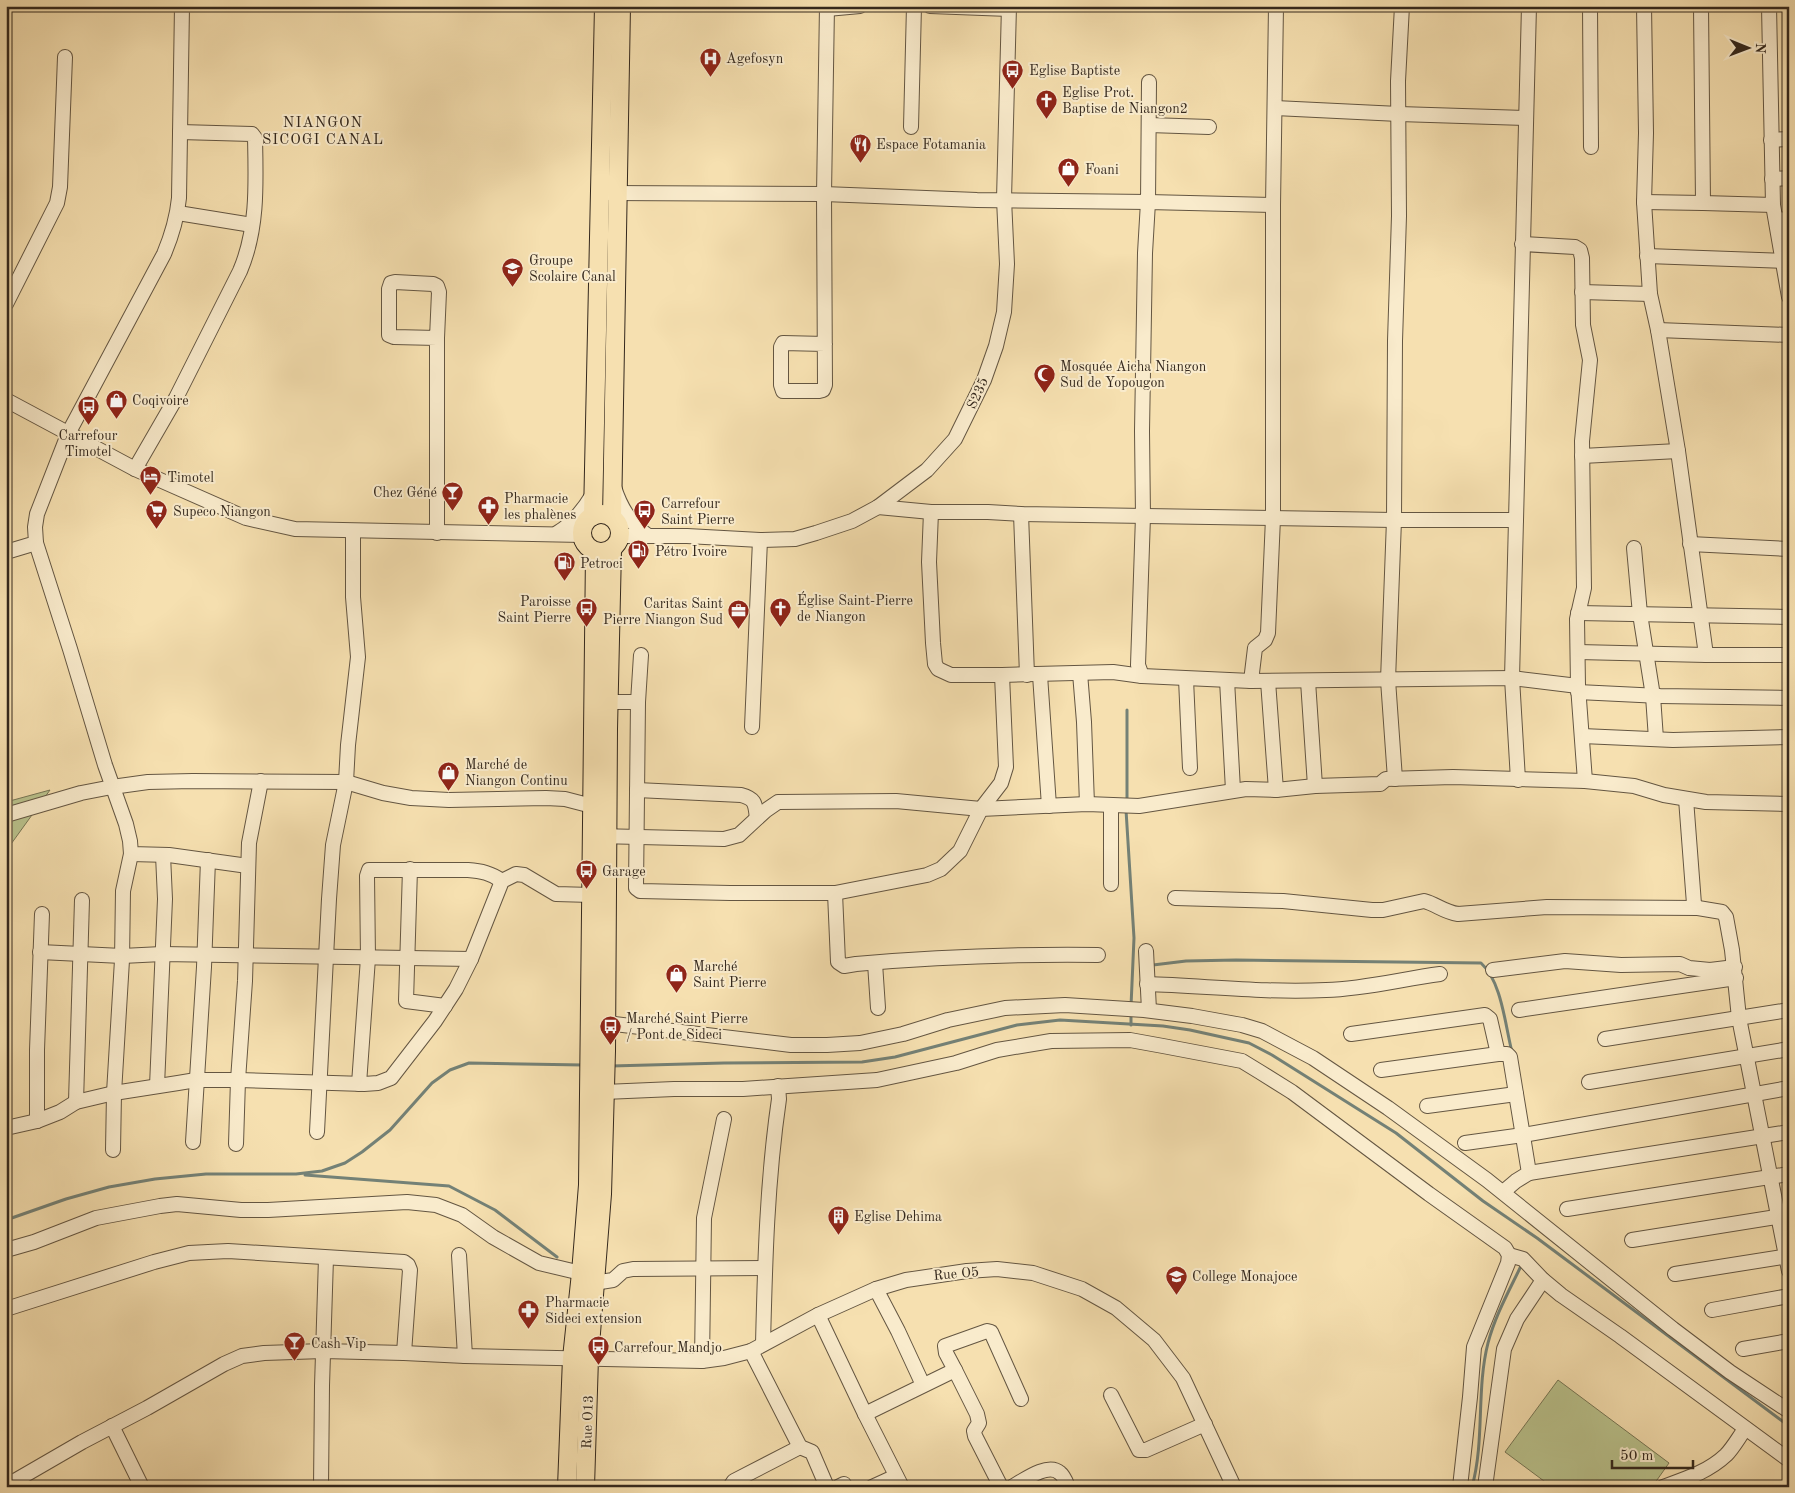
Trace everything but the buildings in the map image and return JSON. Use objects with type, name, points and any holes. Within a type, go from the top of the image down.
[{"type":"main road","points":[[593,516],[604,6]]},
{"type":"main road","points":[[580,1358],[588,1278],[588,1185],[599,1082],[591,894],[599,836],[616,542],[620,529],[612,517],[621,6]]},
{"type":"main road","points":[[612,517],[599,514],[593,516],[587,520],[582,534],[586,545],[595,552],[604,552],[616,542]]},
{"type":"main road","points":[[595,552],[592,806],[599,836],[606,1023],[598,1051]]},
{"type":"main road","name":"Rue O13","points":[[567,1487],[580,1358]]},
{"type":"main road","name":"Rue O13","points":[[580,1358],[585,1487]]},
{"type":"street","points":[[113,1150],[114,1093],[122,956],[123,891],[130,854],[130,841],[36,543],[35,527],[37,514],[69,432],[164,254],[173,233],[178,213],[182,6]]},
{"type":"street","points":[[825,344],[783,343],[781,347],[781,385],[783,391],[819,391],[823,390],[825,385],[825,344],[824,194],[827,8],[860,6]]},
{"type":"street","points":[[912,127],[914,6]]},
{"type":"street","points":[[930,6],[1009,8]]},
{"type":"street","points":[[1251,681],[1255,648],[1265,640],[1269,625],[1273,518],[1273,205],[1276,6]]},
{"type":"street","points":[[1395,779],[1388,680],[1394,520],[1398,81],[1402,6]]},
{"type":"street","points":[[1518,780],[1512,678],[1529,6]]},
{"type":"street","points":[[1590,6],[1591,147]]},
{"type":"street","points":[[1644,6],[1646,133],[1644,202],[1650,294],[1658,330],[1678,451],[1706,655]]},
{"type":"street","points":[[1701,6],[1703,203]]},
{"type":"street","points":[[1769,6],[1773,204],[1782,219],[1789,297]]},
{"type":"street","name":"S235","points":[[616,542],[647,536],[760,540],[795,539],[816,533],[852,521],[878,507],[927,470],[954,439],[984,380],[996,346],[1004,312],[1008,264],[1004,199],[1009,8]]},
{"type":"street","points":[[6,304],[57,203],[60,186],[65,57]]},
{"type":"street","points":[[1142,676],[1138,665],[1143,516],[1142,431],[1149,82]]},
{"type":"street","points":[[1275,108],[1525,118]]},
{"type":"street","points":[[1149,125],[1209,127]]},
{"type":"street","points":[[136,469],[176,398],[240,272],[245,260],[252,226],[256,182],[255,138],[252,134],[180,132]]},
{"type":"street","points":[[1771,140],[1789,139]]},
{"type":"street","points":[[1772,178],[1789,178]]},
{"type":"street","points":[[600,193],[824,194],[959,199],[1273,205]]},
{"type":"street","points":[[1644,202],[1773,204]]},
{"type":"street","points":[[178,213],[252,226]]},
{"type":"street","points":[[1522,244],[1575,247],[1580,250],[1582,258],[1583,324],[1590,360],[1590,372],[1583,413],[1584,588],[1578,613],[1578,689],[1586,781]]},
{"type":"street","points":[[1647,256],[1786,261]]},
{"type":"street","points":[[437,338],[394,337],[389,335],[390,284],[405,282],[438,286],[437,533]]},
{"type":"street","points":[[1582,292],[1650,294]]},
{"type":"street","points":[[1658,330],[1789,334]]},
{"type":"street","points":[[6,400],[136,469],[246,518],[295,529],[437,533],[582,534]]},
{"type":"street","points":[[1582,456],[1678,451]]},
{"type":"street","points":[[613,482],[617,496],[628,516],[647,536]]},
{"type":"street","points":[[557,533],[578,516],[593,494]]},
{"type":"street","points":[[878,507],[930,512],[1021,514],[1516,520]]},
{"type":"street","points":[[930,512],[930,562],[935,664],[942,672],[951,675],[1002,676],[1113,672],[1186,679],[1251,681],[1512,678],[1578,689],[1653,696],[1789,698]]},
{"type":"street","points":[[1021,514],[1034,675],[1049,806]]},
{"type":"street","points":[[317,1132],[334,835],[346,782],[348,745],[358,657],[353,597],[352,531]]},
{"type":"street","points":[[752,727],[760,540]]},
{"type":"street","points":[[6,552],[36,543]]},
{"type":"street","points":[[1690,544],[1789,549]]},
{"type":"street","points":[[1634,548],[1645,654],[1653,696],[1656,739]]},
{"type":"street","points":[[1578,613],[1789,617]]},
{"type":"street","points":[[1578,652],[1789,655]]},
{"type":"street","points":[[641,655],[638,702],[637,891],[835,893],[914,878],[941,869],[960,851],[981,809],[1004,776],[1005,750],[1002,676]]},
{"type":"street","points":[[1080,673],[1087,804]]},
{"type":"street","points":[[1186,679],[1190,768]]},
{"type":"street","points":[[1227,680],[1233,790]]},
{"type":"street","points":[[1268,681],[1276,790]]},
{"type":"street","points":[[1308,681],[1315,786]]},
{"type":"street","points":[[608,702],[638,702]]},
{"type":"street","points":[[1582,736],[1656,739],[1789,737]]},
{"type":"street","points":[[599,836],[724,839],[739,835],[778,802],[896,801],[981,809],[1087,804],[1122,805],[1164,803],[1233,790],[1276,790],[1315,786],[1380,784],[1386,779],[1453,777],[1586,781],[1634,786],[1706,802],[1789,804]]},
{"type":"street","points":[[236,1144],[246,956],[249,843],[261,781]]},
{"type":"street","points":[[6,816],[81,793],[148,782],[346,782],[383,793],[411,798],[449,800],[546,798],[592,806]]},
{"type":"street","points":[[638,790],[750,797],[754,801],[757,818]]},
{"type":"street","points":[[1686,799],[1692,895],[1694,904],[1698,908]]},
{"type":"street","points":[[1111,884],[1122,805]]},
{"type":"street","points":[[130,854],[163,855],[248,866]]},
{"type":"street","points":[[157,1086],[164,899],[163,855]]},
{"type":"street","points":[[193,1142],[208,860]]},
{"type":"street","points":[[410,869],[406,1002],[445,1006]]},
{"type":"street","points":[[359,1084],[368,958],[367,876],[369,870],[484,871],[502,881]]},
{"type":"street","points":[[6,1128],[36,1121],[60,1112],[76,1102],[114,1093],[196,1080],[319,1084],[378,1083],[390,1078],[407,1059],[456,989],[471,959],[502,881],[516,874],[524,875],[556,894],[591,894]]},
{"type":"street","points":[[835,893],[838,962],[844,966],[945,957],[1039,954],[1098,955]]},
{"type":"street","points":[[1175,898],[1283,901],[1372,910],[1383,910],[1424,901],[1430,902],[1448,912],[1458,914],[1547,907],[1698,908],[1722,912],[1726,917],[1746,1057],[1770,1176],[1783,1216],[1789,1271]]},
{"type":"street","points":[[76,1102],[82,900]]},
{"type":"street","points":[[36,1121],[42,914]]},
{"type":"street","points":[[1146,951],[1146,1010]]},
{"type":"street","points":[[40,952],[122,956],[162,954],[471,959]]},
{"type":"street","points":[[1493,970],[1565,961],[1586,961],[1621,965],[1680,964],[1689,968],[1735,973]]},
{"type":"street","points":[[875,962],[878,1008]]},
{"type":"street","points":[[1519,1010],[1735,973]]},
{"type":"street","points":[[1147,984],[1218,989],[1326,990],[1382,985],[1440,974]]},
{"type":"street","points":[[606,1023],[791,1045],[827,1046],[860,1043],[902,1034],[948,1020],[1005,1008],[1065,1005],[1124,1008],[1192,1016],[1242,1025],[1262,1031],[1313,1058],[1388,1108],[1503,1192],[1730,1372],[1789,1411]]},
{"type":"street","points":[[1605,1039],[1789,1010]]},
{"type":"street","points":[[1351,1034],[1485,1015],[1490,1019],[1498,1054]]},
{"type":"street","points":[[599,1082],[674,1089],[743,1089],[877,1080],[956,1062],[997,1050],[1051,1041],[1130,1040],[1242,1061],[1292,1092],[1505,1248],[1509,1255],[1508,1263],[1474,1347],[1460,1487]]},
{"type":"street","points":[[1589,1082],[1789,1049]]},
{"type":"street","points":[[1381,1070],[1506,1054],[1510,1057],[1528,1173]]},
{"type":"street","points":[[764,1344],[769,1178],[779,1099],[778,1086]]},
{"type":"street","points":[[1465,1143],[1523,1135],[1789,1088]]},
{"type":"street","points":[[1427,1106],[1516,1094]]},
{"type":"street","points":[[702,1361],[704,1218],[724,1119]]},
{"type":"street","points":[[1503,1192],[1528,1173],[1789,1132]]},
{"type":"street","points":[[1567,1209],[1789,1174]]},
{"type":"street","points":[[6,1250],[34,1242],[96,1218],[160,1206],[177,1204],[241,1210],[268,1210],[408,1202],[436,1205],[462,1215],[493,1237],[539,1263],[588,1278],[613,1280],[623,1271],[628,1270],[765,1268]]},
{"type":"street","points":[[1632,1240],[1783,1216]]},
{"type":"street","points":[[6,1309],[154,1262],[189,1253],[228,1251],[404,1262],[410,1270],[404,1353]]},
{"type":"street","points":[[459,1255],[465,1356]]},
{"type":"street","points":[[1509,1255],[1523,1259],[1543,1280],[1789,1460]]},
{"type":"street","points":[[1675,1274],[1787,1256]]},
{"type":"street","points":[[321,1487],[326,1258]]},
{"type":"street","name":"Rue O5","points":[[6,1486],[242,1356],[264,1353],[323,1351],[702,1361],[751,1351],[818,1315],[876,1289],[930,1275],[967,1270],[997,1269],[1033,1273],[1082,1289],[1116,1308],[1154,1340],[1183,1378],[1234,1487]]},
{"type":"street","points":[[1485,1487],[1504,1349],[1517,1320],[1543,1280]]},
{"type":"street","points":[[876,1289],[902,1339],[922,1385]]},
{"type":"street","points":[[1712,1310],[1789,1296]]},
{"type":"street","points":[[818,1315],[864,1414],[899,1482],[872,1487]]},
{"type":"street","points":[[1001,1487],[975,1436],[974,1431],[979,1423],[977,1414],[946,1353],[945,1346],[982,1332],[991,1332],[1021,1399]]},
{"type":"street","points":[[1743,1349],[1789,1341]]},
{"type":"street","points":[[751,1351],[800,1447],[812,1452],[827,1487]]},
{"type":"street","points":[[864,1414],[955,1370]]},
{"type":"street","points":[[1111,1395],[1139,1450],[1146,1450],[1205,1424]]},
{"type":"street","points":[[112,1426],[142,1487]]},
{"type":"street","points":[[1663,1487],[1692,1478],[1712,1465],[1726,1454],[1745,1429]]},
{"type":"street","points":[[730,1487],[734,1481],[800,1447]]},
{"type":"street","points":[[1012,1487],[1041,1472],[1055,1470],[1062,1474],[1068,1487]]},
{"type":"green space","points":[[50,790],[6,851],[6,802]]},
{"type":"green space","points":[[1558,1380],[1669,1463],[1652,1487],[1552,1487],[1505,1452]]},
{"type":"waterway","points":[[1127,710],[1127,802]]},
{"type":"waterway","points":[[1126,810],[1134,938],[1131,1006]]},
{"type":"waterway","points":[[1153,965],[1186,961],[1236,960],[1481,963],[1494,981],[1498,992],[1512,1052]]},
{"type":"waterway","points":[[1131,1013],[1131,1025]]},
{"type":"waterway","points":[[611,1066],[862,1062],[895,1057],[1017,1025],[1060,1020],[1163,1026],[1249,1043],[1272,1055],[1396,1133],[1483,1201],[1537,1238],[1789,1426]]},
{"type":"waterway","points":[[6,1220],[66,1199],[109,1187],[155,1179],[206,1174],[296,1174],[322,1171],[345,1163],[390,1130],[432,1083],[450,1070],[469,1063],[583,1065]]},
{"type":"waterway","points":[[305,1175],[449,1186],[495,1210],[557,1257]]},
{"type":"waterway","points":[[1472,1487],[1478,1451],[1484,1361],[1498,1313],[1521,1266]]},
{"type":"place","name":"Agefosyn","points":[[710,77]]},
{"type":"place","name":"Eglise Baptiste","points":[[1013,89]]},
{"type":"place","name":"Eglise Prot. Baptise de Niangon2","points":[[1046,119]]},
{"type":"place","name":"Espace Fotamania","points":[[860,163]]},
{"type":"place","name":"Foani","points":[[1069,188]]},
{"type":"place","name":"Groupe Scolaire Canal","points":[[513,287]]},
{"type":"place","name":"Mosquée Aicha Niangon Sud de Yopougon","points":[[1044,393]]},
{"type":"place","name":"Coqivoire","points":[[116,419]]},
{"type":"place","name":"Carrefour Timotel","points":[[88,426]]},
{"type":"place","name":"Timotel","points":[[151,496]]},
{"type":"place","name":"Chez Géné","points":[[453,511]]},
{"type":"place","name":"Pharmacie les phalènes","points":[[488,525]]},
{"type":"place","name":"Supeco Niangon","points":[[157,530]]},
{"type":"place","name":"Carrefour Saint Pierre","points":[[645,530]]},
{"type":"place","name":"Pétro Ivoire","points":[[639,570]]},
{"type":"place","name":"Petroci","points":[[564,582]]},
{"type":"place","name":"Église Saint-Pierre de Niangon","points":[[781,627]]},
{"type":"place","name":"Paroisse Saint Pierre","points":[[587,628]]},
{"type":"place","name":"Caritas Saint Pierre Niangon Sud","points":[[739,630]]},
{"type":"place","name":"Marché de Niangon Continu","points":[[449,791]]},
{"type":"place","name":"Garage","points":[[586,890]]},
{"type":"place","name":"Marché Saint Pierre","points":[[677,993]]},
{"type":"place","name":"Marché Saint Pierre / Pont de Sideci","points":[[610,1045]]},
{"type":"place","name":"Eglise Dehima","points":[[838,1235]]},
{"type":"place","name":"College Monajoce","points":[[1176,1295]]},
{"type":"place","name":"Pharmacie Sideci extension","points":[[529,1329]]},
{"type":"place","name":"Cash Vip","points":[[295,1362]]},
{"type":"place","name":"Carrefour Mandjo","points":[[598,1366]]},
{"type":"district","name":"NIANGON SICOGI CANAL","points":[[323,130]]}]
